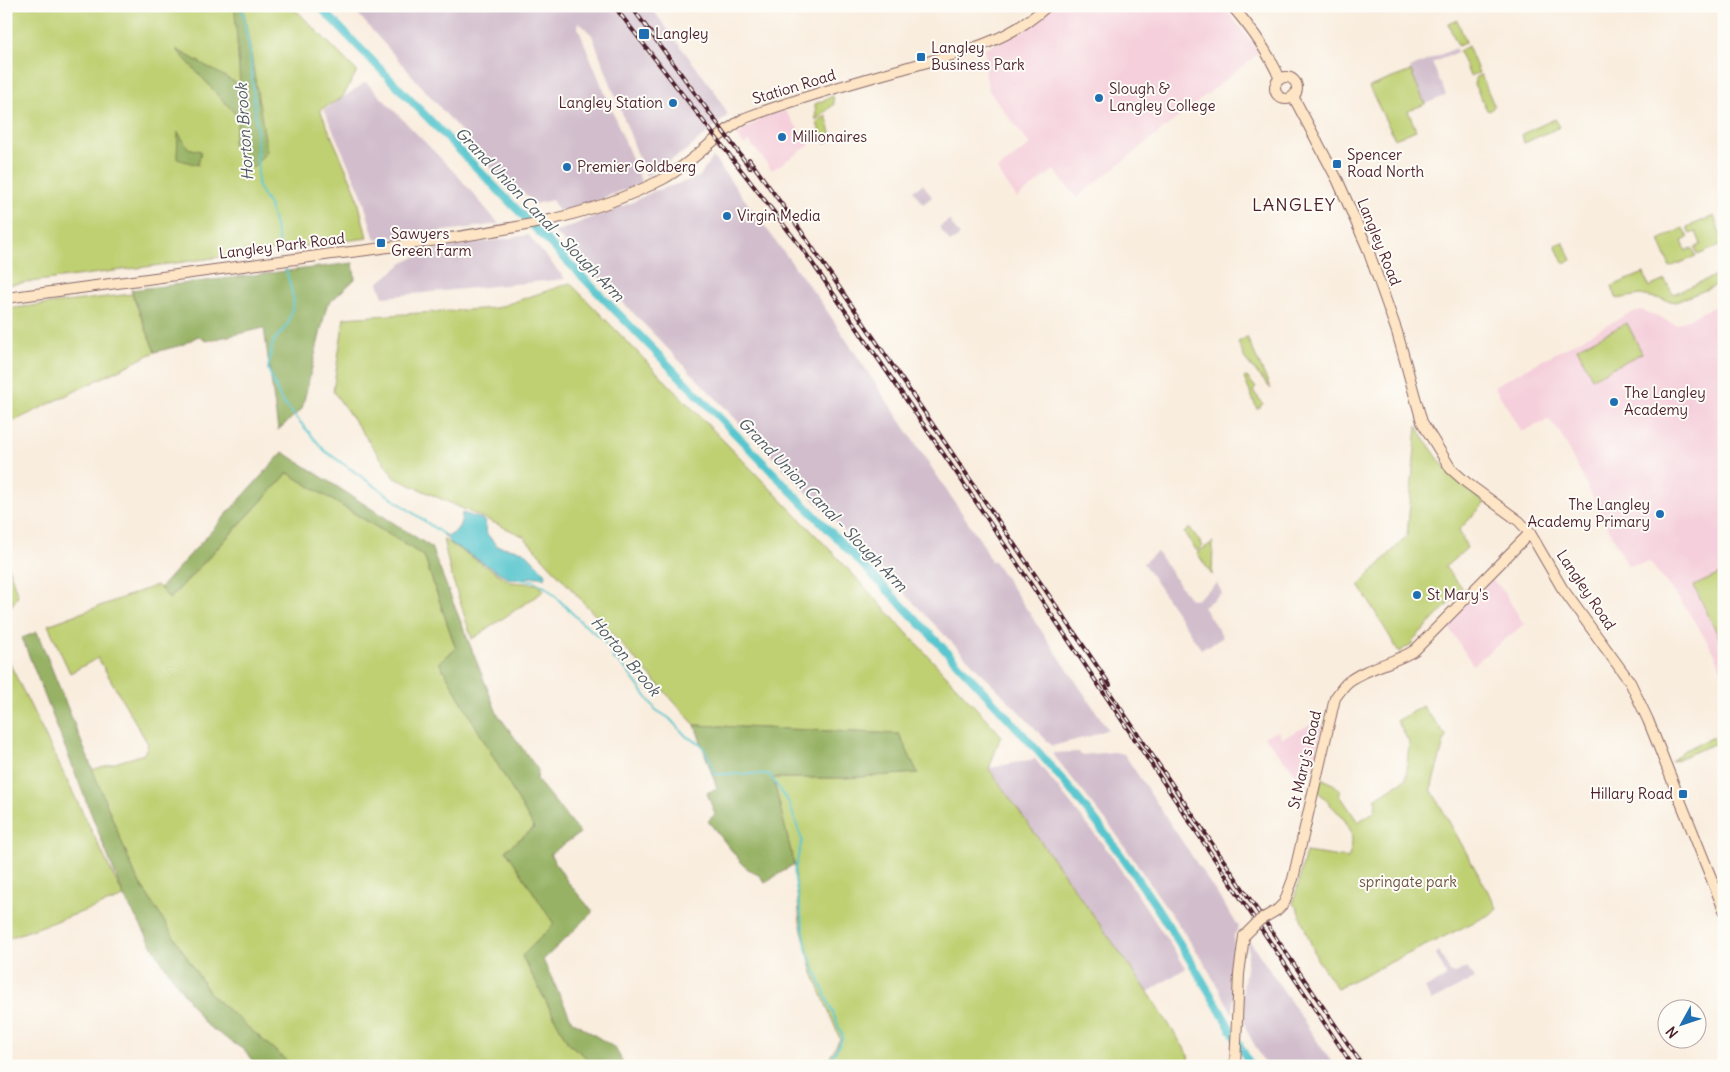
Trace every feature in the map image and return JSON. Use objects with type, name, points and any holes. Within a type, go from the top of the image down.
[{"type":"street","name":"Station Road","points":[[555,220],[626,197],[666,177],[690,161],[733,125],[745,118],[989,43],[1031,21],[1047,6]]},
{"type":"street","points":[[1232,6],[1257,36],[1273,62],[1280,79]]},
{"type":"street","points":[[1288,78],[1295,83],[1296,90],[1293,96],[1283,98],[1277,94],[1276,84],[1280,79],[1288,78]]},
{"type":"street","name":"Langley Road","points":[[1293,96],[1338,181],[1367,247],[1397,332],[1422,422],[1451,469],[1519,521],[1530,533],[1562,588],[1612,654],[1638,697],[1724,910]]},
{"type":"street","name":"Langley Park Road","points":[[6,298],[332,254],[372,251],[519,229],[555,220]]},
{"type":"street","name":"St Mary's Road","points":[[1235,1061],[1236,1013],[1244,936],[1260,920],[1284,903],[1293,880],[1335,698],[1346,683],[1356,677],[1394,662],[1415,650],[1530,533]]},
{"type":"shaded area","points":[[351,6],[650,6],[715,92],[728,115],[687,150],[646,176],[592,35],[579,22],[578,28],[642,183],[561,214],[552,200],[534,204],[522,191],[514,194],[508,177],[500,180],[473,145]]},
{"type":"shaded area","name":"Slough & Langley College","points":[[1052,6],[1223,6],[1260,52],[1077,198],[1054,170],[1017,198],[997,170],[1030,145],[989,91],[984,68],[986,52],[983,49],[1025,30]]},
{"type":"shaded area","points":[[1456,48],[1457,52],[1432,63],[1446,95],[1425,104],[1410,68]]},
{"type":"shaded area","points":[[366,82],[457,175],[499,224],[375,240],[361,193],[324,110]]},
{"type":"shaded area","points":[[785,111],[810,145],[772,170],[749,141],[744,145],[737,135],[767,115]]},
{"type":"shaded area","points":[[713,157],[821,302],[984,546],[991,561],[994,561],[1108,729],[1091,736],[1052,746],[555,232],[631,203],[652,192],[699,177]]},
{"type":"shaded area","points":[[923,184],[932,197],[923,204],[913,191]]},
{"type":"shaded area","points":[[949,220],[960,236],[950,242],[939,227]]},
{"type":"shaded area","points":[[528,235],[565,279],[383,297],[378,283],[403,263],[427,251]]},
{"type":"shaded area","name":"The Langley Academy","points":[[1721,303],[1724,309],[1724,676],[1714,652],[1685,607],[1650,562],[1628,566],[1558,429],[1548,419],[1522,432],[1494,386],[1628,314],[1641,310],[1676,325]]},
{"type":"shaded area","points":[[1157,552],[1189,598],[1196,600],[1217,583],[1222,593],[1203,607],[1223,637],[1208,647],[1207,645],[1201,649],[1143,563]]},
{"type":"shaded area","points":[[1492,580],[1501,588],[1524,624],[1473,665],[1446,623]]},
{"type":"shaded area","points":[[1316,722],[1322,724],[1312,768],[1305,785],[1264,736],[1278,731],[1282,738]]},
{"type":"shaded area","points":[[1079,752],[1081,755],[1114,752],[1124,754],[1239,927],[1234,935],[1233,1014],[1202,959],[1114,831],[1052,753]]},
{"type":"shaded area","points":[[1035,759],[1109,852],[1186,968],[1148,992],[989,768]]},
{"type":"shaded area","points":[[1247,938],[1334,1066],[1266,1066],[1247,1031],[1240,1012],[1248,953]]},
{"type":"shaded area","points":[[1439,951],[1450,972],[1453,974],[1467,967],[1474,979],[1431,1001],[1425,988],[1445,978],[1446,974],[1436,954]]},
{"type":"green space","points":[[6,6],[286,6],[299,13],[357,71],[342,98],[320,110],[356,192],[367,238],[7,285]]},
{"type":"green space","points":[[233,6],[243,6],[267,151],[253,168],[232,144],[239,118],[176,49],[240,85]]},
{"type":"green space","points":[[1457,20],[1465,39],[1465,43],[1458,46],[1448,24]]},
{"type":"green space","points":[[1468,46],[1479,73],[1470,76],[1459,51]]},
{"type":"green space","points":[[1411,71],[1425,104],[1408,111],[1416,130],[1395,139],[1369,87]]},
{"type":"green space","points":[[1481,75],[1494,106],[1490,111],[1487,110],[1474,84],[1476,77]]},
{"type":"green space","points":[[833,96],[834,104],[816,120],[815,104]]},
{"type":"green space","points":[[826,115],[833,140],[824,143],[817,123]]},
{"type":"green space","points":[[1555,119],[1560,127],[1524,143],[1522,134]]},
{"type":"green space","points":[[178,132],[188,148],[201,151],[198,165],[177,159]]},
{"type":"green space","points":[[1714,216],[1724,244],[1698,255],[1695,248],[1701,244],[1696,232],[1690,234],[1687,227]]},
{"type":"green space","points":[[1683,228],[1688,238],[1682,241],[1686,251],[1692,248],[1696,256],[1670,267],[1659,240]]},
{"type":"green space","points":[[1563,242],[1572,260],[1563,263],[1555,245]]},
{"type":"green space","points":[[353,263],[355,279],[327,305],[302,409],[278,430],[264,328],[206,341],[198,336],[182,345],[155,352],[131,290]]},
{"type":"green space","points":[[1724,272],[1724,282],[1676,302],[1640,295],[1617,299],[1612,286],[1644,273],[1649,287],[1665,280],[1673,294]]},
{"type":"green space","points":[[570,283],[836,556],[1001,735],[989,769],[1148,992],[1188,1054],[1189,1066],[825,1066],[840,1039],[813,973],[800,922],[794,864],[773,778],[845,778],[917,773],[899,734],[695,725],[523,536],[395,478],[333,391],[344,318],[496,308]]},
{"type":"green space","points":[[132,294],[155,352],[6,425],[6,309]]},
{"type":"green space","points":[[1627,323],[1642,353],[1592,378],[1577,348]]},
{"type":"green space","points":[[1247,337],[1271,389],[1245,359],[1238,342]]},
{"type":"green space","points":[[1247,377],[1256,388],[1253,391],[1263,404],[1257,409],[1244,378]]},
{"type":"green space","points":[[1417,426],[1446,469],[1473,495],[1485,503],[1459,530],[1467,548],[1445,567],[1463,589],[1412,641],[1413,643],[1399,652],[1359,585],[1407,536]]},
{"type":"green space","points":[[283,452],[431,547],[497,713],[538,770],[537,780],[580,833],[550,854],[567,881],[593,912],[543,960],[572,1021],[615,1048],[625,1066],[597,1066],[568,1043],[522,956],[554,924],[506,850],[534,828],[439,662],[456,649],[424,556],[288,473],[169,599],[160,588]]},
{"type":"green space","points":[[288,473],[424,556],[456,649],[439,662],[534,828],[506,850],[554,924],[522,956],[568,1043],[597,1066],[293,1066],[211,996],[136,877],[92,770],[144,754],[148,744],[98,658],[70,673],[48,625],[157,585],[170,599]]},
{"type":"green space","points":[[1190,528],[1203,546],[1197,551],[1184,533]]},
{"type":"green space","points":[[443,539],[511,582],[539,584],[544,591],[472,639],[451,574]]},
{"type":"green space","points":[[1213,542],[1212,575],[1197,553]]},
{"type":"green space","points":[[6,560],[18,596],[6,614]]},
{"type":"green space","points":[[1724,572],[1724,647],[1694,586]]},
{"type":"green space","points":[[37,632],[136,877],[211,995],[293,1066],[257,1066],[244,1050],[205,1024],[162,962],[124,897],[22,638]]},
{"type":"green space","points":[[6,656],[124,897],[6,939]]},
{"type":"green space","name":"springate park","points":[[1422,706],[1446,735],[1431,789],[1497,908],[1491,914],[1337,988],[1317,959],[1297,908],[1293,904],[1306,852],[1348,858],[1351,847],[1352,837],[1345,821],[1318,791],[1320,779],[1332,783],[1339,789],[1341,792],[1339,794],[1358,822],[1375,811],[1376,798],[1406,779],[1409,742],[1397,721]]},
{"type":"green space","points":[[695,725],[899,734],[918,773],[845,778],[773,778],[794,864],[765,883],[760,876],[745,867],[708,821],[715,814],[707,793],[717,788]]},
{"type":"green space","points":[[1713,737],[1716,743],[1671,762],[1683,751]]},
{"type":"water","points":[[462,513],[482,519],[485,523],[486,533],[497,546],[524,551],[546,574],[545,578],[510,579],[452,544],[443,534],[449,536],[455,532],[460,524]]},
{"type":"waterway","name":"Horton Brook","points":[[242,6],[250,53],[257,132],[258,187],[270,207],[282,253]]},
{"type":"waterway","name":"Grand Union Canal - Slough Arm","points":[[319,6],[929,633],[1046,761],[1107,835],[1151,899],[1213,998],[1251,1066]]},
{"type":"waterway","name":"Horton Brook","points":[[286,269],[294,301],[288,324],[273,342],[268,369],[281,400],[325,451],[443,534]]},
{"type":"waterway","name":"Horton Brook","points":[[519,579],[534,581],[548,589],[581,622],[601,638],[612,652],[613,658],[625,668],[656,710],[669,718],[687,737],[701,744],[709,758],[714,774],[769,774],[789,803],[802,840],[794,873],[807,951],[843,1037],[828,1066]]},
{"type":"railway","points":[[614,6],[804,251],[960,478],[1353,1066]]},
{"type":"railway","points":[[631,6],[750,168]]},
{"type":"railway","points":[[749,159],[801,231],[1110,685]]},
{"type":"railway","points":[[1102,681],[1363,1066]]},
{"type":"place","name":"Langley","points":[[644,34]]},
{"type":"place","name":"Langley Business Park","points":[[921,57]]},
{"type":"place","name":"Slough & Langley College","points":[[1099,98]]},
{"type":"place","name":"Langley Station","points":[[673,103]]},
{"type":"place","name":"Millionaires","points":[[782,137]]},
{"type":"place","name":"Spencer Road North","points":[[1337,164]]},
{"type":"place","name":"Premier Goldberg","points":[[567,167]]},
{"type":"place","name":"Virgin Media","points":[[727,216]]},
{"type":"place","name":"Sawyers Green Farm","points":[[381,243]]},
{"type":"place","name":"The Langley Academy","points":[[1614,402]]},
{"type":"place","name":"The Langley Academy Primary","points":[[1660,514]]},
{"type":"place","name":"St Mary's","points":[[1417,595]]},
{"type":"place","name":"Hillary Road","points":[[1683,794]]},
{"type":"district","name":"LANGLEY","points":[[1294,205]]}]
